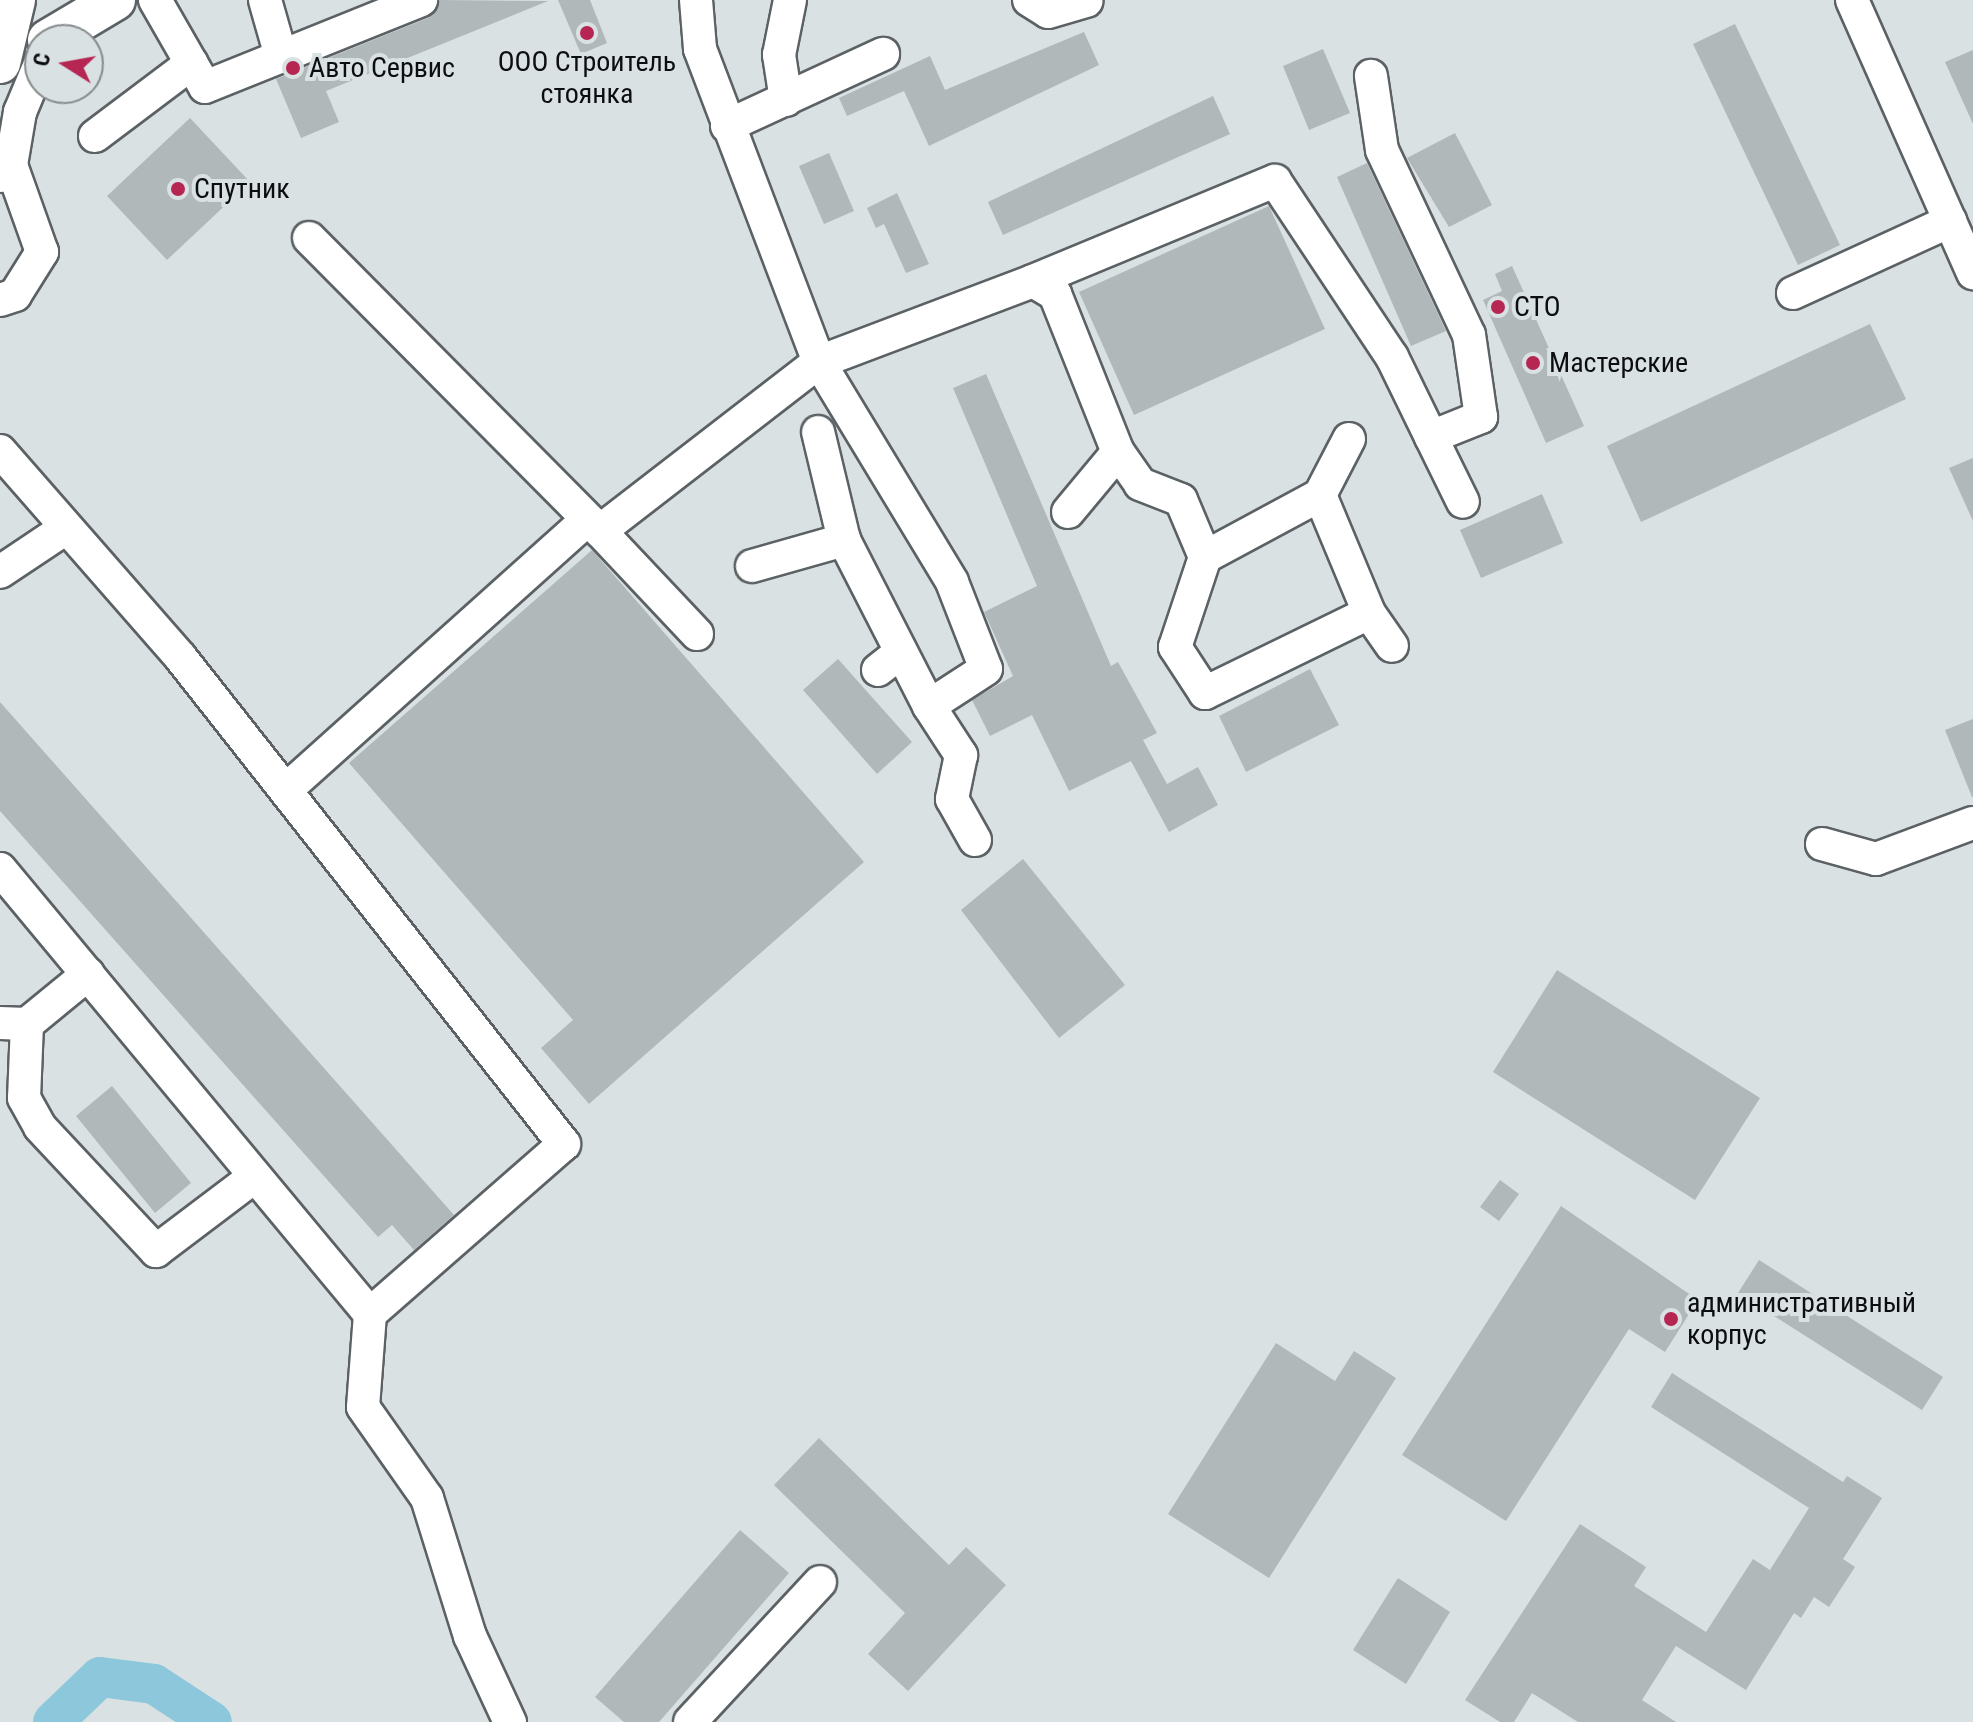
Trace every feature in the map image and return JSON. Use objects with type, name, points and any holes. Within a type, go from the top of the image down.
[{"type":"main road","points":[[0,63],[15,0]]},
{"type":"main road","points":[[79,24],[115,0]]},
{"type":"main road","points":[[0,74],[24,59]]},
{"type":"street","points":[[155,0],[205,87],[421,0]]},
{"type":"street","points":[[265,0],[281,56]]},
{"type":"street","points":[[696,0],[700,49],[819,362],[952,582],[986,669],[929,706]]},
{"type":"street","points":[[786,100],[779,55],[790,0]]},
{"type":"street","points":[[1029,0],[1048,12],[1086,1]]},
{"type":"street","points":[[1852,0],[1973,273]]},
{"type":"street","points":[[727,126],[883,54]]},
{"type":"street","points":[[95,136],[192,63]]},
{"type":"street","points":[[1371,76],[1382,150],[1469,335],[1481,417],[1431,437]]},
{"type":"street","points":[[0,300],[15,295],[42,252],[6,170],[24,102]]},
{"type":"street","points":[[287,789],[593,526],[819,362],[1033,281],[1275,181],[1392,357],[1463,502]]},
{"type":"street","points":[[1793,293],[1950,221]]},
{"type":"street","points":[[309,238],[697,634]]},
{"type":"street","points":[[1033,281],[1055,294],[1118,452],[1140,484],[1181,500],[1205,557],[1175,647],[1205,693],[1369,613]]},
{"type":"street","points":[[818,432],[844,540],[889,661],[929,706],[961,755],[952,799],[975,840]]},
{"type":"street","points":[[1205,557],[1320,495],[1349,439]]},
{"type":"street","points":[[0,451],[287,789],[564,1144],[370,1314]]},
{"type":"street","points":[[1068,512],[1118,452]]},
{"type":"street","points":[[1320,495],[1369,613],[1392,646]]},
{"type":"street","points":[[0,572],[66,528]]},
{"type":"street","points":[[752,566],[844,540]]},
{"type":"street","points":[[1822,844],[1876,859],[1973,823]]},
{"type":"street","points":[[0,869],[370,1314],[363,1407],[427,1498],[470,1636],[510,1722]]},
{"type":"street","points":[[88,974],[14,1024],[24,1098],[40,1127],[156,1251],[255,1176]]},
{"type":"street","points":[[690,1722],[771,1626],[820,1582]]},
{"type":"building","points":[[440,0],[548,1],[326,91],[339,122],[301,138],[276,79],[428,18]]},
{"type":"building","name":"ООО Строитель стоянка","points":[[558,0],[590,0],[607,43],[581,54]]},
{"type":"building","points":[[1735,24],[1840,245],[1798,265],[1693,44]]},
{"type":"building","points":[[1084,32],[1099,65],[929,146],[904,91],[847,116],[839,98],[930,56],[945,90]]},
{"type":"building","points":[[1323,49],[1350,113],[1309,130],[1283,66]]},
{"type":"building","points":[[1973,50],[1973,124],[1945,62]]},
{"type":"building","points":[[1213,96],[1230,134],[1003,235],[988,202]]},
{"type":"building","name":"Спутник","points":[[190,118],[250,182],[167,260],[107,196]]},
{"type":"building","points":[[1455,133],[1492,205],[1449,227],[1407,158]]},
{"type":"building","points":[[829,153],[854,211],[824,224],[799,166]]},
{"type":"building","points":[[1367,163],[1446,331],[1411,346],[1337,177]]},
{"type":"building","points":[[897,193],[929,264],[906,273],[884,224],[876,228],[867,208]]},
{"type":"building","points":[[1269,206],[1325,329],[1134,415],[1079,292]]},
{"type":"building","name":"Мастерские","points":[[1512,266],[1584,426],[1546,443],[1483,300],[1502,291],[1495,274]]},
{"type":"building","points":[[1870,324],[1906,399],[1641,522],[1607,446]]},
{"type":"building","points":[[986,374],[1111,666],[1118,662],[1157,733],[1143,740],[1167,784],[1198,767],[1218,805],[1169,832],[1131,761],[1069,791],[1032,715],[990,736],[972,700],[1013,676],[984,612],[1037,586],[953,388]]},
{"type":"building","points":[[1973,458],[1973,521],[1949,468]]},
{"type":"building","points":[[1542,494],[1563,543],[1481,578],[1460,530]]},
{"type":"building","points":[[592,550],[864,862],[589,1104],[541,1048],[573,1020],[349,763]]},
{"type":"building","points":[[838,659],[912,742],[877,774],[803,690]]},
{"type":"building","points":[[1310,669],[1339,725],[1246,772],[1219,716]]},
{"type":"building","points":[[0,702],[454,1215],[414,1250],[392,1225],[378,1237],[0,811]]},
{"type":"building","points":[[1973,719],[1973,797],[1972,797],[1945,730]]},
{"type":"building","points":[[1023,859],[1125,985],[1059,1038],[961,910]]},
{"type":"building","points":[[1557,970],[1760,1098],[1695,1200],[1493,1072]]},
{"type":"building","points":[[112,1086],[191,1183],[155,1213],[76,1116]]},
{"type":"building","points":[[1500,1180],[1519,1194],[1499,1221],[1480,1207]]},
{"type":"building","points":[[1561,1206],[1698,1300],[1665,1352],[1629,1329],[1506,1521],[1402,1455]]},
{"type":"building","points":[[1759,1260],[1943,1377],[1922,1410],[1738,1293]]},
{"type":"building","points":[[1276,1343],[1335,1381],[1354,1351],[1396,1378],[1269,1578],[1168,1514]]},
{"type":"building","points":[[1672,1373],[1843,1482],[1847,1476],[1882,1498],[1843,1559],[1855,1567],[1829,1607],[1814,1597],[1801,1618],[1794,1613],[1746,1690],[1676,1646],[1642,1700],[1676,1722],[1578,1722],[1532,1693],[1514,1722],[1500,1722],[1465,1700],[1580,1524],[1646,1567],[1634,1586],[1706,1632],[1753,1559],[1770,1570],[1809,1508],[1651,1407]]},
{"type":"building","points":[[819,1438],[949,1565],[966,1547],[1006,1585],[908,1691],[868,1654],[905,1613],[774,1485]]},
{"type":"building","points":[[740,1530],[789,1573],[659,1722],[624,1722],[595,1697]]},
{"type":"building","points":[[1398,1578],[1450,1612],[1406,1684],[1353,1650]]},
{"type":"waterway","points":[[53,1722],[100,1677],[154,1684],[212,1722]]},
{"type":"place","name":"ООО Строитель стоянка","points":[[587,33]]},
{"type":"place","name":"Авто Сервис","points":[[293,68]]},
{"type":"place","name":"Спутник","points":[[178,189]]},
{"type":"place","name":"СТО","points":[[1498,307]]},
{"type":"place","name":"Мастерские","points":[[1533,363]]},
{"type":"place","name":"административный корпус","points":[[1671,1319]]}]
